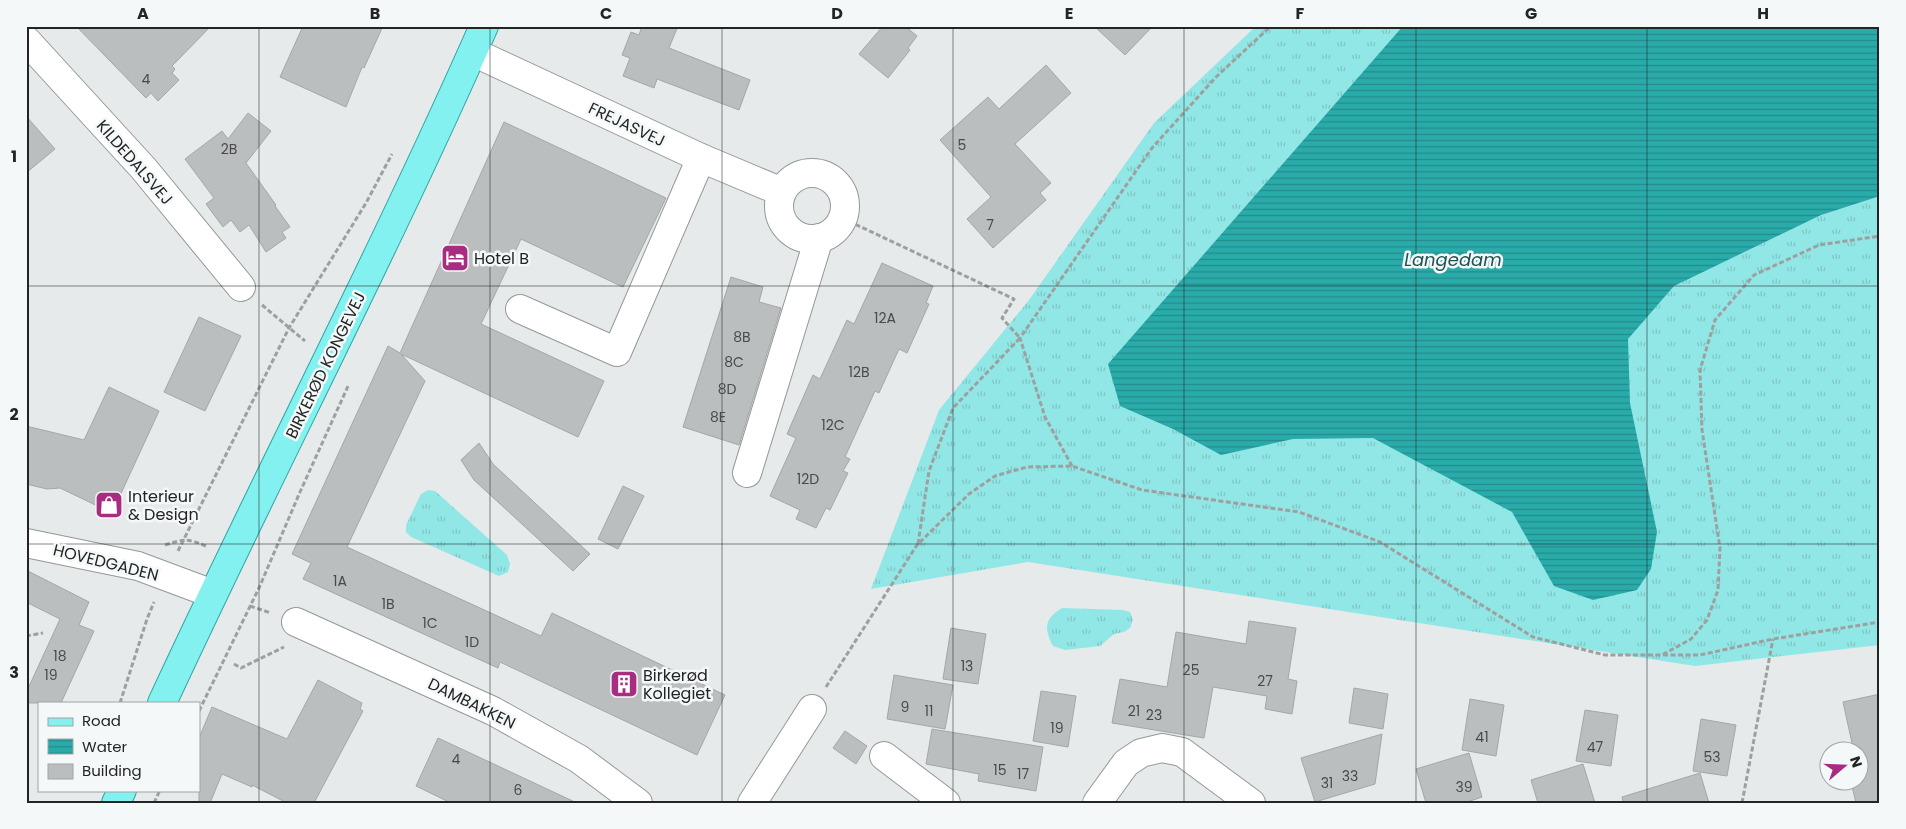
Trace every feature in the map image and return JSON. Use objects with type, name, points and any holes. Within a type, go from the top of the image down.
[{"type":"main road","name":"BIRKERØD KONGEVEJ","points":[[162,702],[213,594],[328,361],[484,26]]},
{"type":"street","name":"KILDEDALSVEJ","points":[[26,40],[144,169],[241,287]]},
{"type":"street","name":"FREJASVEJ","points":[[473,52],[701,158],[782,192]]},
{"type":"street","points":[[520,309],[617,352],[701,158]]},
{"type":"street","points":[[809,173],[831,178],[839,186],[844,196],[845,207],[842,218],[833,231],[819,238],[799,236],[783,222],[780,212],[782,192],[789,182],[798,176],[809,173]]},
{"type":"street","points":[[747,473],[819,238]]},
{"type":"street","name":"HOVEDGADEN","points":[[26,543],[138,566],[213,594]]},
{"type":"street","name":"DAMBAKKEN","points":[[306,626],[493,711],[579,759],[638,803]]},
{"type":"street","points":[[752,803],[812,709]]},
{"type":"street","points":[[1097,803],[1126,763],[1141,753],[1162,748],[1182,752],[1251,803]]},
{"type":"street","points":[[884,756],[938,801]]},
{"type":"path","points":[[917,545],[929,472],[953,408],[1020,338],[1152,148],[1216,77],[1271,26]]},
{"type":"path","points":[[120,702],[147,619],[166,576],[289,328],[366,203],[392,153]]},
{"type":"path","points":[[842,218],[1014,299],[1002,318],[1020,338],[1045,417],[1072,466]]},
{"type":"path","points":[[1662,655],[1691,639],[1708,620],[1718,590],[1720,548],[1702,430],[1700,370],[1715,320],[1754,275],[1819,245],[1880,236]]},
{"type":"path","points":[[241,287],[289,328]]},
{"type":"path","points":[[200,709],[259,588],[300,492],[351,381]]},
{"type":"path","points":[[812,709],[917,545],[969,494],[995,476],[1027,467],[1072,466],[1142,490],[1298,512],[1380,542],[1533,637],[1605,655],[1700,654],[1773,639],[1880,622]]},
{"type":"path","points":[[234,664],[240,668],[306,626]]},
{"type":"path","points":[[26,636],[43,633]]},
{"type":"path","points":[[1742,803],[1773,639]]},
{"type":"green space","points":[[1256,26],[1880,26],[1880,645],[1695,666],[1028,562],[871,589],[939,410],[1029,300],[1154,123]]},
{"type":"green space","points":[[428,490],[435,491],[507,555],[510,564],[508,572],[499,576],[411,537],[406,532],[406,525],[421,494]]},
{"type":"green space","points":[[1062,608],[1123,610],[1130,612],[1133,620],[1130,628],[1124,632],[1114,634],[1100,646],[1065,650],[1053,646],[1047,629],[1049,620]]},
{"type":"water","name":"Langedam","points":[[1403,26],[1880,26],[1880,196],[1821,215],[1674,286],[1628,339],[1630,403],[1657,532],[1651,569],[1637,590],[1593,600],[1554,586],[1512,512],[1373,438],[1293,439],[1221,455],[1173,429],[1120,406],[1108,364]]},
{"type":"building","points":[[76,26],[211,26],[172,66],[175,69],[172,73],[179,80],[158,101],[151,93],[146,98]]},
{"type":"building","points":[[303,26],[383,26],[364,68],[362,67],[346,107],[280,77]]},
{"type":"building","points":[[642,26],[678,26],[669,48],[750,80],[739,110],[657,79],[654,88],[623,76],[630,58],[622,55],[631,32],[639,35]]},
{"type":"building","points":[[883,26],[905,26],[917,36],[908,48],[910,50],[888,78],[859,54]]},
{"type":"building","points":[[1094,26],[1153,26],[1125,55]]},
{"type":"building","points":[[1046,65],[1071,93],[1015,144],[1051,183],[1040,193],[1046,200],[993,248],[967,219],[991,197],[940,140],[988,97],[999,109]]},
{"type":"building","points":[[248,113],[271,131],[246,163],[290,227],[282,232],[286,238],[266,252],[249,225],[240,232],[231,220],[223,227],[206,204],[214,198],[185,159],[222,131],[228,139]]},
{"type":"building","points":[[26,116],[55,149],[26,173]]},
{"type":"building","points":[[504,122],[666,198],[623,287],[521,239],[481,324],[604,381],[578,437],[401,354],[425,381],[347,547],[541,636],[552,613],[725,695],[697,755],[500,662],[498,668],[303,579],[311,563],[292,554],[388,346],[400,353]]},
{"type":"building","points":[[882,263],[933,286],[926,303],[929,304],[907,353],[899,349],[879,393],[875,391],[845,457],[850,459],[843,471],[848,473],[830,510],[826,508],[816,528],[796,519],[800,510],[770,496],[796,438],[787,434],[813,375],[820,379],[847,320],[854,324]]},
{"type":"building","points":[[731,277],[763,287],[759,302],[781,308],[739,445],[683,427]]},
{"type":"building","points":[[199,317],[241,336],[205,411],[164,392]]},
{"type":"building","points":[[109,387],[159,411],[112,513],[60,488],[47,489],[26,484],[26,426],[84,440]]},
{"type":"building","points":[[479,443],[493,464],[590,554],[573,571],[474,480],[461,460]]},
{"type":"building","points":[[623,486],[644,496],[618,549],[598,539]]},
{"type":"building","points":[[26,570],[89,602],[79,625],[94,631],[61,702],[26,703],[26,693],[60,619],[26,602]]},
{"type":"building","points":[[1249,621],[1296,628],[1288,679],[1297,681],[1292,714],[1265,709],[1267,696],[1213,687],[1204,738],[1112,723],[1120,679],[1167,687],[1176,632],[1246,644]]},
{"type":"building","points":[[951,628],[986,634],[978,684],[943,679]]},
{"type":"building","points":[[894,675],[953,685],[945,729],[887,719]]},
{"type":"building","points":[[318,680],[362,703],[360,709],[363,711],[314,803],[287,803],[252,785],[252,787],[222,774],[210,803],[199,803],[200,736],[212,707],[287,739]]},
{"type":"building","points":[[1354,688],[1388,694],[1383,729],[1349,723]]},
{"type":"building","points":[[1041,691],[1076,696],[1068,747],[1033,741]]},
{"type":"building","points":[[1880,694],[1880,803],[1856,803],[1853,792],[1868,792],[1868,742],[1852,742],[1843,702]]},
{"type":"building","points":[[1470,699],[1504,705],[1496,756],[1462,750]]},
{"type":"building","points":[[1585,710],[1618,715],[1611,766],[1576,761]]},
{"type":"building","points":[[1701,719],[1736,725],[1727,776],[1693,771]]},
{"type":"building","points":[[932,729],[1043,747],[1036,791],[978,781],[979,774],[926,764]]},
{"type":"building","points":[[845,731],[867,746],[856,764],[833,748]]},
{"type":"building","points":[[1382,734],[1375,784],[1315,802],[1301,758]]},
{"type":"building","points":[[438,738],[577,803],[451,803],[416,786]]},
{"type":"building","points":[[1469,753],[1482,797],[1464,803],[1426,803],[1416,769]]},
{"type":"building","points":[[1583,764],[1595,803],[1538,803],[1531,780]]},
{"type":"building","points":[[1700,773],[1709,803],[1623,803],[1622,797]]},
{"type":"place","name":"Hotel B","points":[[455,258]]},
{"type":"place","name":"Interieur & Design","points":[[109,505]]},
{"type":"place","name":"Birkerød Kollegiet","points":[[624,684]]}]
